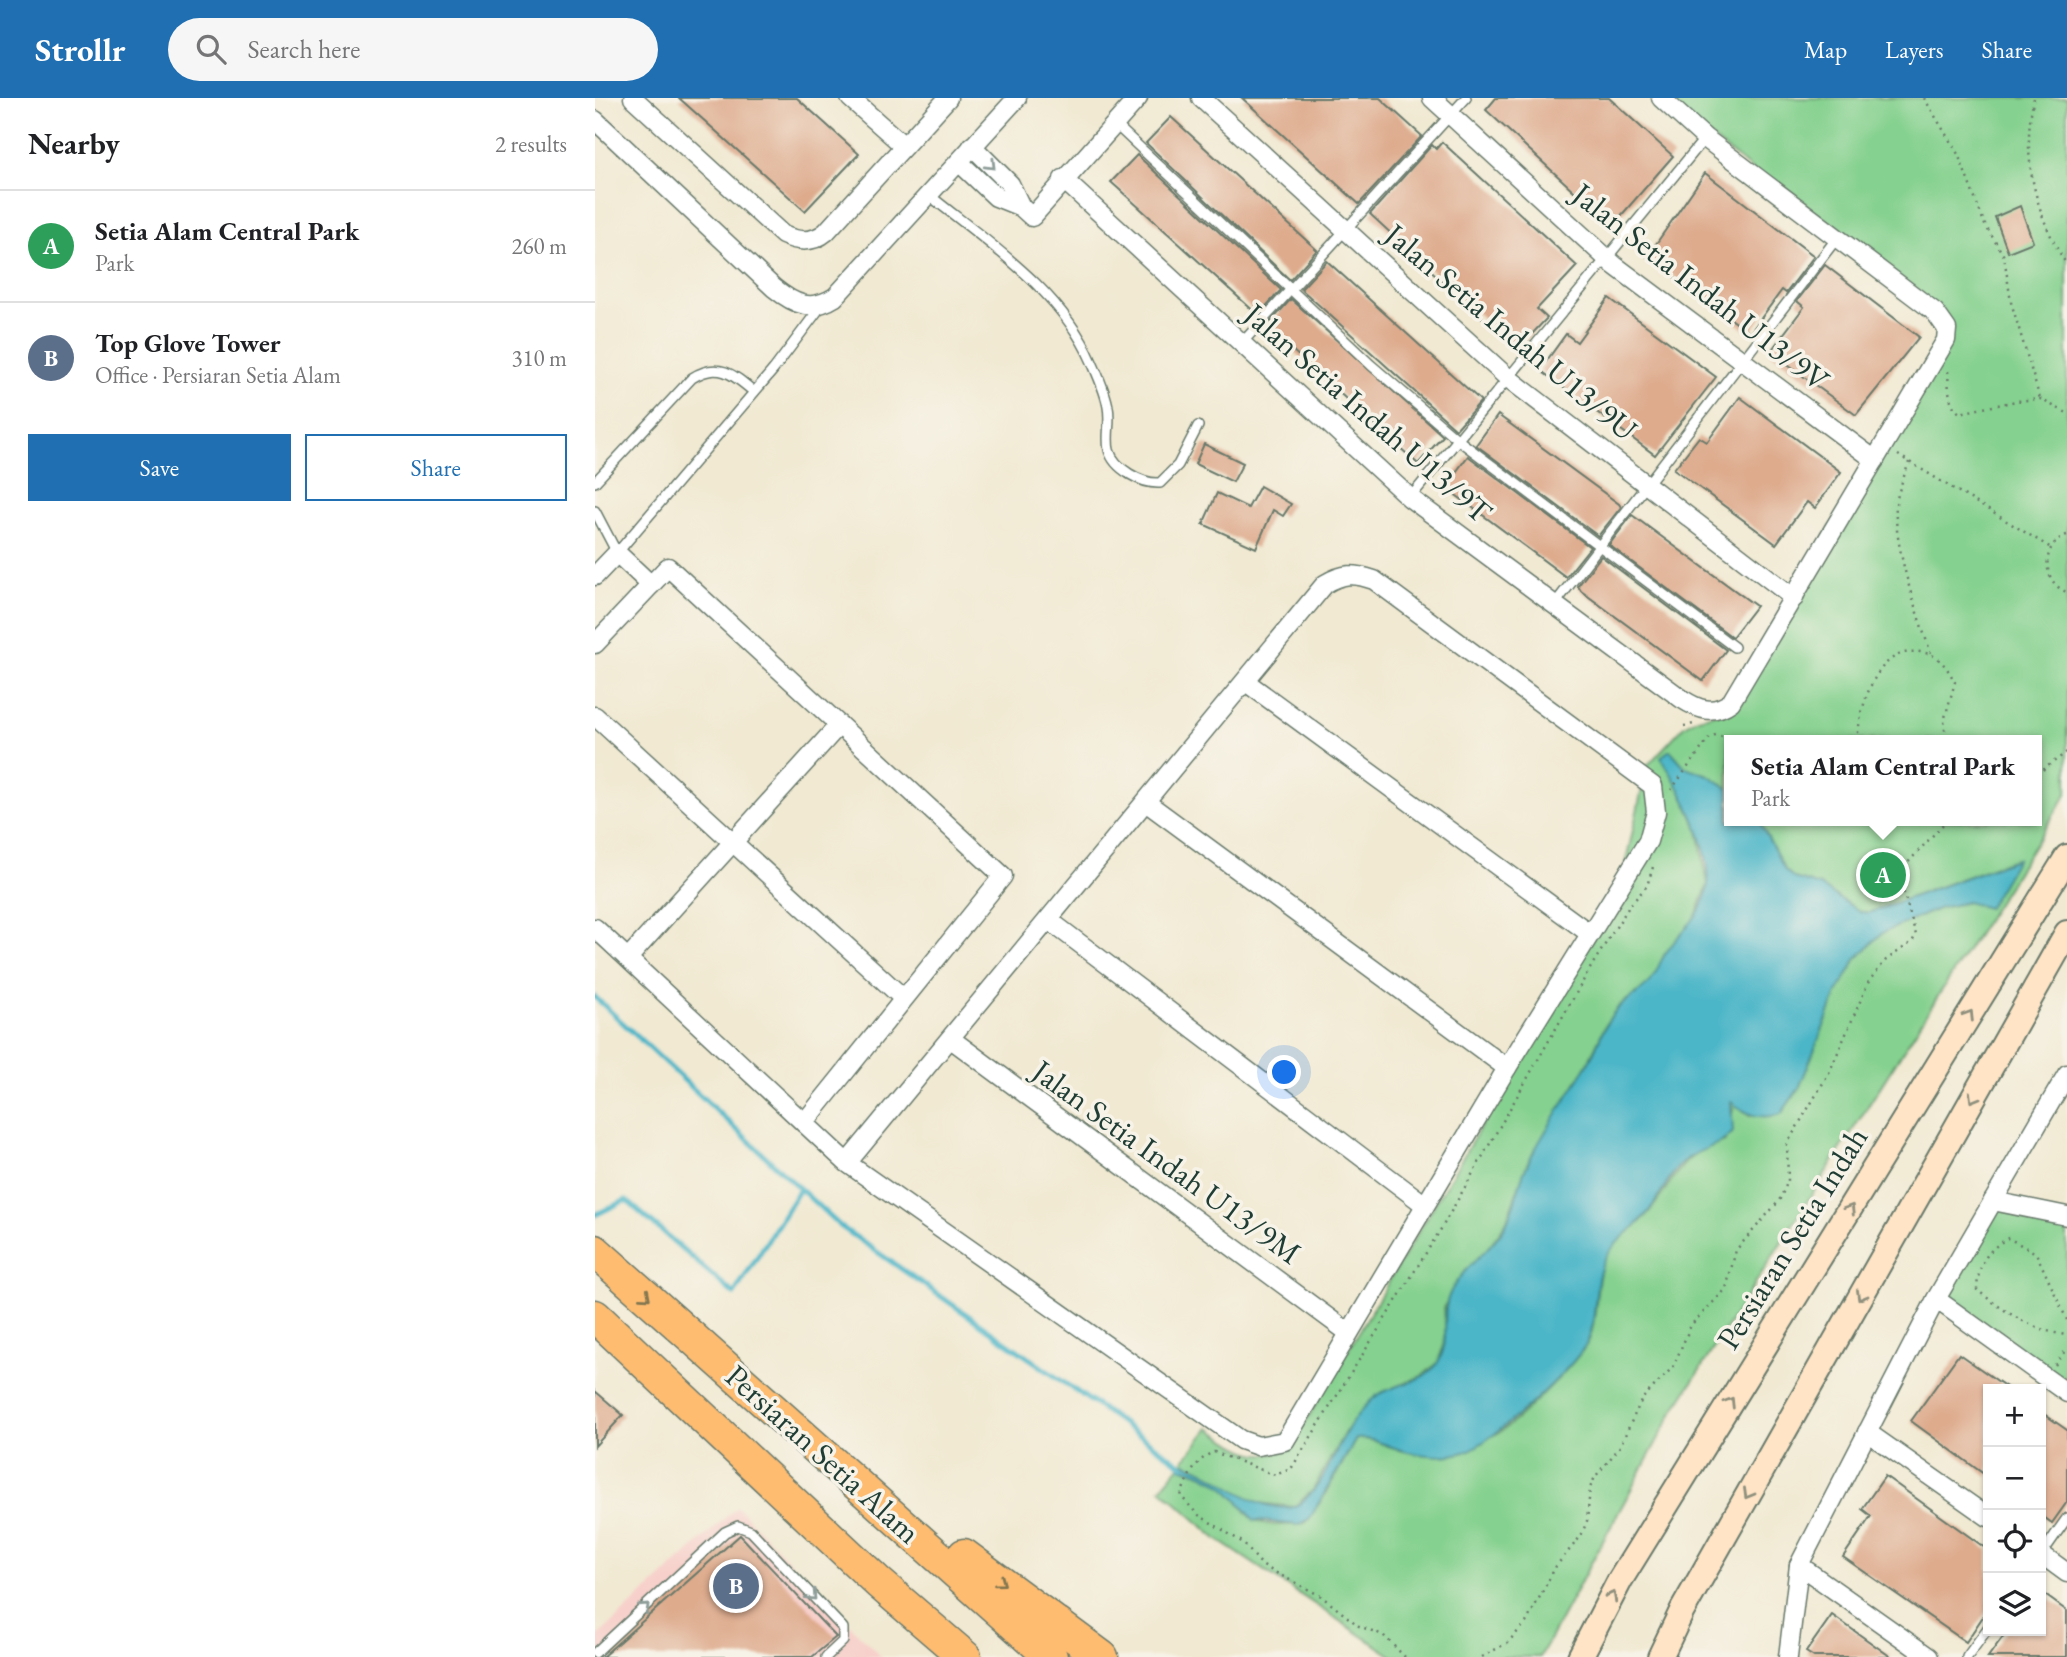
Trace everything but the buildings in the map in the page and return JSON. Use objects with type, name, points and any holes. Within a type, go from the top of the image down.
[{"type":"highway","name":"Persiaran Setia Alam","points":[[595,1251],[1051,1657]]},
{"type":"highway","name":"Persiaran Setia Alam","points":[[595,1316],[879,1583],[965,1657]]},
{"type":"highway","points":[[595,1332],[850,1570],[879,1583],[942,1657]]},
{"type":"highway","points":[[808,1440],[1102,1657]]},
{"type":"street","points":[[633,98],[783,235],[805,241],[819,238],[826,232],[947,98]]},
{"type":"street","points":[[850,98],[904,146]]},
{"type":"street","points":[[595,120],[774,288],[789,300],[805,307],[822,305],[835,297],[1017,98]]},
{"type":"street","points":[[959,162],[996,197],[1021,207],[1032,217],[1138,98]]},
{"type":"street","name":"Jalan Setia Indah U13/9U","points":[[1201,98],[1508,378],[1794,598]]},
{"type":"street","name":"Jalan Setia Indah U13/9V","points":[[1433,98],[1607,258],[1742,361],[1879,453]]},
{"type":"street","points":[[1661,98],[1705,138],[1935,312],[1947,329],[1947,349]]},
{"type":"street","points":[[972,146],[1010,184],[1021,207]]},
{"type":"street","name":"Jalan Setia Indah U13/9T","points":[[1063,180],[1410,498],[1682,699],[1696,708],[1710,711],[1721,709],[1731,702],[1879,453],[1947,349]]},
{"type":"street","points":[[595,576],[617,553],[651,585]]},
{"type":"street","points":[[595,644],[668,567],[1003,876],[804,1122]]},
{"type":"street","points":[[595,928],[847,1163],[1241,1440],[1258,1446],[1285,1441],[1507,1068],[1648,841],[1656,812],[1653,786],[1374,580],[1357,574],[1339,575],[1325,584],[1050,921],[847,1163]]},
{"type":"street","points":[[1246,682],[1589,933]]},
{"type":"street","points":[[595,716],[903,998]]},
{"type":"street","points":[[629,957],[839,725]]},
{"type":"street","points":[[1147,803],[1507,1068]]},
{"type":"street","name":"Persiaran Setia Indah","points":[[1580,1657],[1620,1580],[2067,857]]},
{"type":"street","points":[[1050,921],[1425,1205]]},
{"type":"street","points":[[1660,1657],[1682,1611],[2067,933]]},
{"type":"street","name":"Jalan Setia Indah U13/9M","points":[[951,1039],[1349,1333]]},
{"type":"street","points":[[1788,1657],[1799,1565],[1935,1298],[2067,1074]]},
{"type":"street","points":[[1993,1201],[2067,1216]]},
{"type":"street","points":[[1935,1298],[2067,1393]]},
{"type":"street","points":[[1867,1432],[1983,1513]]},
{"type":"street","points":[[2046,1558],[2067,1573]]},
{"type":"street","points":[[1799,1565],[1929,1657]]},
{"type":"lane","points":[[1241,344],[1466,98]]},
{"type":"lane","points":[[1115,124],[1291,290],[1457,439],[1734,647]]},
{"type":"lane","points":[[1410,498],[1705,138]]},
{"type":"lane","points":[[929,195],[1040,288],[1067,321],[1091,360],[1109,409],[1110,453],[1120,466],[1149,484],[1160,483],[1178,465],[1198,426]]},
{"type":"lane","points":[[1554,606],[1837,238]]},
{"type":"lane","points":[[595,511],[617,553],[754,392],[822,305]]},
{"type":"lane","points":[[595,482],[692,378],[705,370],[730,372],[754,392]]},
{"type":"lane","points":[[2046,1547],[2067,1518]]},
{"type":"lane","points":[[597,1654],[725,1532],[739,1526],[751,1531],[843,1628],[843,1641],[826,1657]]},
{"type":"lane","points":[[1967,1657],[1983,1635]]},
{"type":"path","points":[[1924,98],[1958,154],[1975,202],[2004,256],[2011,302],[2040,399]]},
{"type":"path","points":[[2033,98],[2028,143],[2030,170],[2044,219],[2067,265]]},
{"type":"path","points":[[1947,349],[1950,397],[1954,409],[1960,413],[2016,401],[2040,399],[2067,413]]},
{"type":"path","points":[[1879,453],[1909,462],[2050,548]]},
{"type":"path","points":[[1909,462],[1896,502],[1897,524],[1916,614],[1931,653]]},
{"type":"path","points":[[2067,535],[2050,548],[2046,563],[2050,578],[2067,592]]},
{"type":"path","points":[[1858,735],[1867,698],[1881,667],[1891,656],[1905,651],[1931,653],[1940,658],[1955,682],[1944,721],[1945,735]]},
{"type":"path","points":[[1672,789],[1710,737],[1718,734],[1724,739]]},
{"type":"path","points":[[2042,770],[2067,752]]},
{"type":"path","points":[[1482,1657],[1507,1643],[1526,1623],[1556,1566],[1581,1536],[1587,1521],[1590,1488],[1595,1477],[1619,1448],[1642,1399],[1673,1367],[1691,1325],[1726,1289],[1736,1250],[1779,1201],[1788,1181],[1787,1144],[1829,1073],[1869,981],[1887,960],[1912,942],[1916,927],[1900,880],[1903,868],[1942,826]]},
{"type":"path","points":[[2067,1320],[2036,1253],[2008,1238],[1989,1250],[1978,1271],[1977,1290],[2004,1311],[2047,1332],[2067,1335]]},
{"type":"path","points":[[1205,1455],[1185,1482],[1181,1496],[1196,1514],[1241,1542],[1263,1566],[1321,1597],[1359,1626],[1383,1635],[1405,1657]]},
{"type":"shaded area","points":[[737,1507],[881,1657],[595,1657],[595,1639]]},
{"type":"green space","points":[[1676,98],[2067,98],[2067,794],[1673,1412],[1540,1657],[1394,1657],[1218,1540],[1161,1489],[1209,1428],[1238,1447],[1257,1454],[1278,1453],[1290,1448],[1619,894],[1647,766],[1684,726],[1698,718],[1722,712],[1949,325],[1670,105]],"holes":[[[1724,735],[2042,735],[2042,826],[1762,826],[1785,870],[1794,878],[1820,886],[1859,911],[1868,913],[2015,859],[1967,902],[1940,908],[1882,933],[1857,958],[1838,991],[1799,1088],[1781,1114],[1749,1115],[1730,1100],[1733,1110],[1725,1141],[1695,1154],[1685,1163],[1643,1219],[1608,1252],[1600,1273],[1592,1330],[1584,1349],[1509,1426],[1485,1437],[1418,1453],[1402,1451],[1372,1440],[1356,1439],[1323,1498],[1305,1523],[1299,1524],[1272,1525],[1255,1520],[1222,1485],[1181,1467],[1185,1463],[1258,1503],[1294,1507],[1313,1490],[1345,1432],[1392,1388],[1422,1376],[1438,1363],[1446,1338],[1444,1306],[1505,1225],[1528,1162],[1587,1065],[1607,1022],[1619,1006],[1646,986],[1657,972],[1664,955],[1695,919],[1708,884],[1698,830],[1679,786],[1661,757],[1670,750],[1685,767],[1708,775],[1724,786]]]},
{"type":"green space","points":[[1993,1201],[2067,1216],[2067,1393],[1936,1299]]},
{"type":"water","points":[[1670,750],[1685,767],[1708,775],[1724,786],[1724,826],[1762,826],[1785,870],[1794,878],[1820,886],[1859,911],[1868,913],[2017,859],[1988,908],[1967,902],[1940,908],[1882,933],[1857,958],[1838,991],[1799,1088],[1781,1114],[1754,1115],[1731,1102],[1733,1132],[1721,1142],[1693,1155],[1680,1165],[1649,1211],[1610,1251],[1600,1271],[1589,1338],[1570,1366],[1514,1419],[1478,1446],[1465,1452],[1447,1455],[1419,1454],[1370,1440],[1356,1439],[1310,1518],[1298,1525],[1254,1520],[1239,1502],[1214,1480],[1180,1467],[1185,1463],[1199,1469],[1265,1504],[1294,1507],[1315,1489],[1348,1428],[1368,1403],[1383,1392],[1421,1377],[1433,1368],[1442,1353],[1446,1309],[1456,1282],[1505,1226],[1529,1161],[1589,1062],[1611,1017],[1654,977],[1670,947],[1702,907],[1708,885],[1705,853],[1686,801],[1661,757]]},
{"type":"waterway","points":[[595,997],[840,1226],[1182,1465]]},
{"type":"waterway","points":[[595,1215],[626,1200],[734,1294],[800,1189]]},
{"type":"place","name":"Setia Alam Central Park","points":[[1883,875]]},
{"type":"place","name":"Top Glove Tower","points":[[736,1586]]}]
